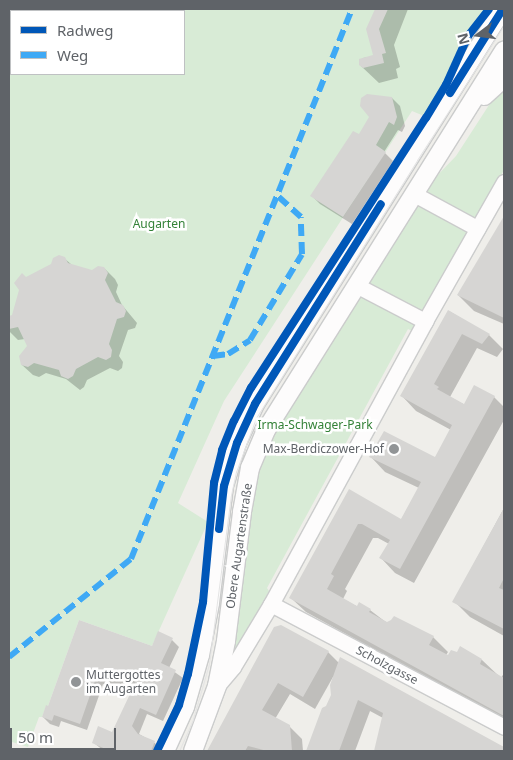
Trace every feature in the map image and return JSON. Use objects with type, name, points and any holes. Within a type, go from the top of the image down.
[{"type":"street","name":"Obere Augartenstraße","points":[[165,751],[185,707],[200,655],[210,603],[224,486],[237,443],[255,404],[503,9]]},
{"type":"street","name":"Obere Augartenstraße","points":[[193,751],[217,686],[226,641],[242,512],[250,468],[266,430],[356,285],[470,108],[504,51]]},
{"type":"street","points":[[470,108],[504,78]]},
{"type":"street","name":"Obere Augartenstraße","points":[[217,686],[233,667],[271,604],[425,321],[504,182]]},
{"type":"street","points":[[414,194],[477,228]]},
{"type":"street","points":[[356,285],[425,321]]},
{"type":"street","name":"Scholzgasse","points":[[271,604],[504,727]]},
{"type":"green space","name":"Augarten","points":[[9,9],[485,9],[462,39],[443,85],[424,116],[412,111],[224,401],[178,503],[208,522],[152,646],[79,620],[48,706],[46,706],[42,717],[39,717],[28,747],[9,741]]},
{"type":"green space","name":"Irma-Schwager-Park","points":[[504,86],[504,170],[412,331],[408,329],[267,588],[269,591],[233,658],[231,657],[252,491],[259,462],[284,407],[430,183],[456,156],[500,88]]},
{"type":"building","points":[[375,9],[388,9],[379,29],[386,53],[382,54],[384,63],[363,68],[359,65],[359,59],[373,55],[366,29]]},
{"type":"building","points":[[367,94],[392,97],[397,117],[394,125],[389,122],[376,145],[386,152],[343,217],[310,196],[353,131],[359,134],[369,117],[360,106],[361,98]]},
{"type":"building","points":[[504,216],[504,318],[457,295]]},
{"type":"building","points":[[59,255],[65,257],[68,263],[92,270],[98,266],[104,267],[108,273],[105,280],[116,302],[123,305],[126,311],[124,317],[117,319],[109,344],[112,350],[111,357],[106,360],[98,357],[76,369],[73,376],[68,379],[61,376],[59,370],[34,363],[28,367],[21,365],[19,356],[27,346],[18,327],[9,329],[9,316],[12,315],[19,290],[14,283],[22,273],[26,277],[51,264],[53,258]]},
{"type":"building","points":[[448,310],[490,334],[482,344],[462,334],[434,384],[439,387],[437,389],[464,404],[474,385],[495,396],[400,569],[379,558],[390,540],[362,524],[358,524],[331,574],[334,576],[327,589],[357,606],[359,602],[371,609],[369,612],[387,622],[394,616],[434,636],[429,645],[448,655],[451,650],[457,652],[460,646],[482,659],[480,664],[504,678],[504,716],[289,598],[349,489],[401,519],[421,482],[369,457],[384,431],[435,457],[452,425],[400,396]]},
{"type":"building","points":[[504,508],[504,578],[499,588],[504,590],[504,629],[452,602]]},
{"type":"building","points":[[79,620],[152,646],[158,631],[173,638],[161,663],[176,670],[156,715],[140,708],[132,726],[138,734],[155,741],[151,751],[110,751],[92,743],[98,726],[112,732],[139,675],[114,682],[96,678],[80,724],[54,715],[52,721],[42,717],[46,705],[48,706]]},
{"type":"building","points":[[281,625],[329,651],[303,697],[278,683],[262,710],[290,725],[292,751],[267,751],[248,746],[245,751],[207,751],[274,627]]},
{"type":"building","points":[[340,657],[504,747],[504,751],[374,751],[383,713],[358,700],[339,751],[306,751],[322,708],[326,706],[331,695],[330,685]]},
{"type":"tram line","points":[[179,751],[193,719],[209,664],[231,495],[236,472],[256,418],[417,160],[504,25]]},
{"type":"marked path","points":[[9,657],[131,559],[352,9]]},
{"type":"marked path","points":[[213,356],[228,354],[250,340],[302,254],[301,217],[278,196]]},
{"type":"cycle path","points":[[157,751],[179,705],[188,674],[203,602],[214,483],[222,450],[234,421],[251,388],[426,118],[446,85],[468,36],[489,9]]},
{"type":"cycle path","points":[[450,93],[503,9]]},
{"type":"cycle path","points":[[219,529],[224,486],[237,443],[255,404],[381,204]]},
{"type":"place","name":"Max-Berdiczower-Hof","points":[[394,449]]},
{"type":"place","name":"Muttergottes im Augarten","points":[[76,682]]}]
